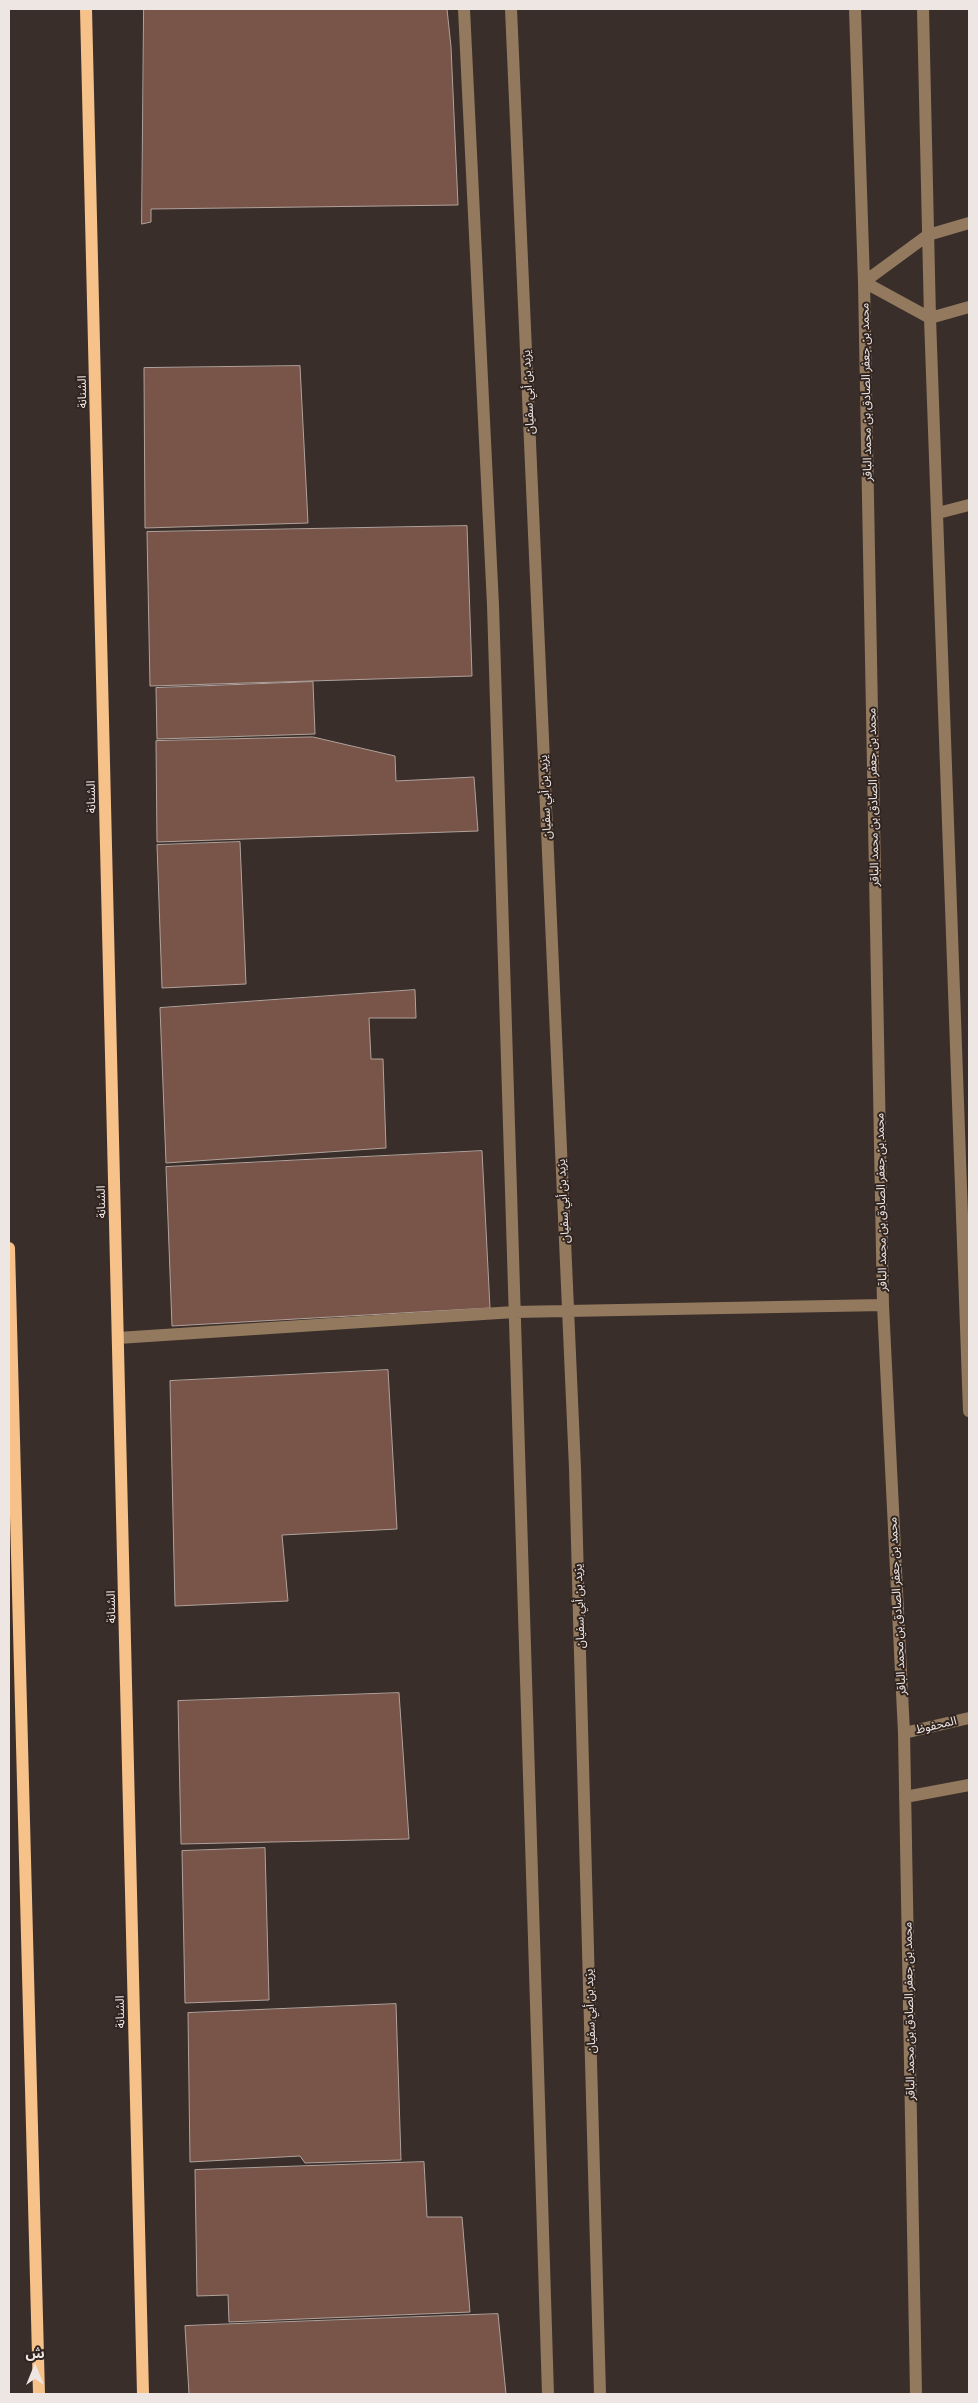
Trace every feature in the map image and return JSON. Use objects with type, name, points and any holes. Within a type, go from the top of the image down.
[{"type":"main road","name":"الشنانة","points":[[86,9],[144,2394]]},
{"type":"main road","points":[[9,1248],[39,2394]]},
{"type":"street","points":[[464,9],[493,606],[548,2394]]},
{"type":"street","name":"يزيد بن أبي سفيان","points":[[511,9],[575,1468],[600,2394]]},
{"type":"street","name":"محمد بن جعفر الصادق بن محمد الباقر","points":[[855,9],[864,282],[883,1305],[904,1733],[916,2394]]},
{"type":"street","points":[[923,9],[930,318],[969,1411]]},
{"type":"street","points":[[969,223],[928,235],[864,282],[930,318],[969,307]]},
{"type":"street","points":[[938,513],[969,504]]},
{"type":"street","points":[[118,1338],[514,1312],[883,1305]]},
{"type":"street","name":"المحفوظ","points":[[904,1733],[969,1718]]},
{"type":"street","points":[[905,1797],[969,1785]]},
{"type":"building","points":[[144,9],[447,9],[451,47],[458,205],[151,209],[151,222],[142,224]]},
{"type":"building","points":[[300,366],[308,523],[145,528],[144,368]]},
{"type":"building","points":[[467,526],[472,676],[150,686],[147,532]]},
{"type":"building","points":[[313,682],[315,734],[157,739],[156,688]]},
{"type":"building","points":[[313,737],[395,756],[396,781],[474,777],[478,831],[157,842],[156,741]]},
{"type":"building","points":[[240,842],[246,984],[162,988],[157,845]]},
{"type":"building","points":[[415,990],[416,1018],[369,1018],[371,1059],[383,1059],[386,1148],[166,1163],[160,1008]]},
{"type":"building","points":[[482,1151],[490,1308],[172,1326],[166,1167]]},
{"type":"building","points":[[388,1370],[397,1529],[282,1535],[288,1601],[175,1606],[170,1381]]},
{"type":"building","points":[[399,1693],[409,1839],[181,1844],[178,1701]]},
{"type":"building","points":[[265,1848],[269,2000],[185,2003],[182,1851]]},
{"type":"building","points":[[396,2004],[401,2160],[305,2163],[300,2156],[190,2162],[188,2013]]},
{"type":"building","points":[[424,2162],[427,2217],[462,2217],[470,2312],[229,2322],[228,2295],[197,2296],[195,2170]]},
{"type":"building","points":[[498,2314],[506,2394],[189,2394],[185,2326]]}]
